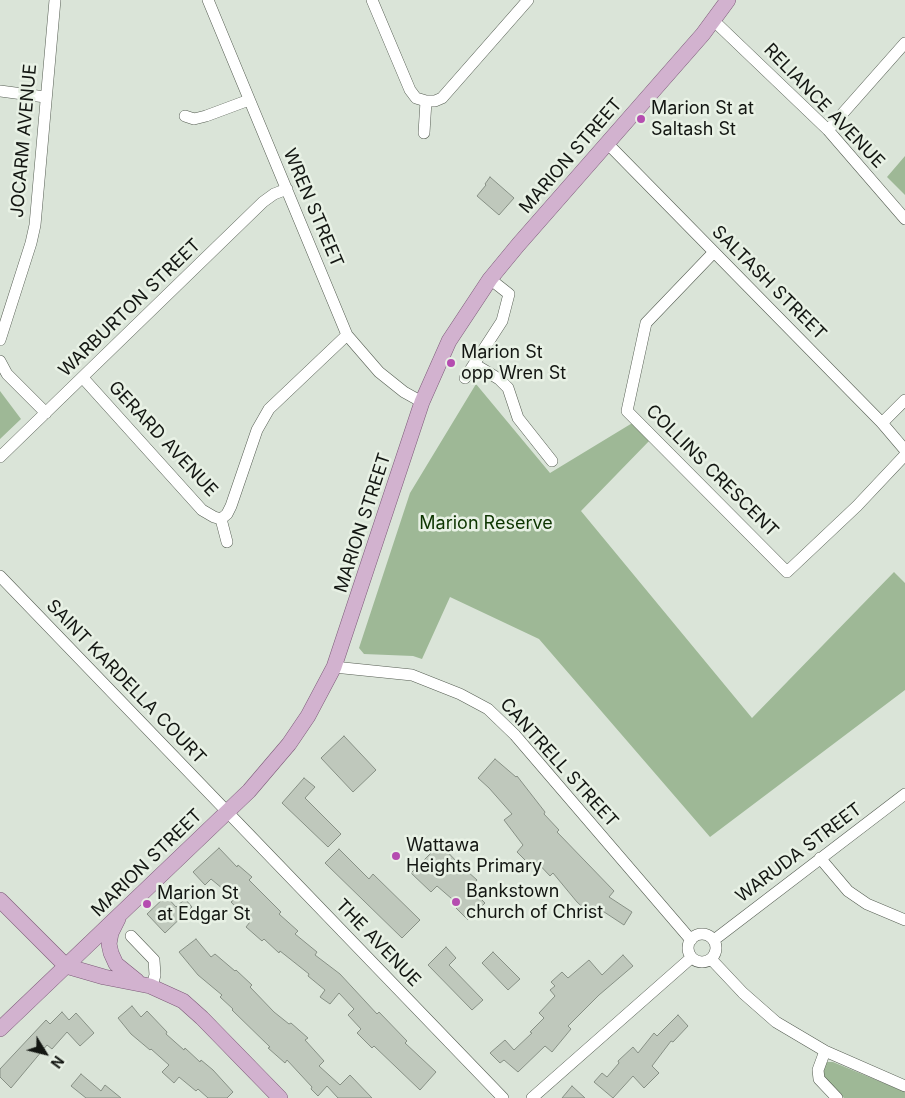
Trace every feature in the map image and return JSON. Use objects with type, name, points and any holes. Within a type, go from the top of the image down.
[{"type":"main road","name":"MARION STREET","points":[[0,1029],[227,812],[254,785],[289,744],[308,716],[334,667],[422,402],[449,341],[490,279],[714,20],[728,0]]},
{"type":"main road","points":[[0,900],[66,966],[104,977],[146,985]]},
{"type":"main road","points":[[119,916],[111,933],[110,944],[111,953],[116,964],[146,985],[182,1001],[202,1018],[280,1098]]},
{"type":"street","name":"JOCARM AVENUE","points":[[0,340],[35,225],[45,97],[56,0]]},
{"type":"street","name":"WREN STREET","points":[[208,0],[347,335],[379,372],[404,392],[422,402]]},
{"type":"street","points":[[372,0],[410,90],[416,98],[426,101],[435,101],[442,98],[528,0]]},
{"type":"street","name":"RELIANCE AVENUE","points":[[714,20],[828,130],[905,219]]},
{"type":"street","points":[[828,130],[905,43]]},
{"type":"street","points":[[0,91],[45,97]]},
{"type":"street","points":[[185,116],[194,119],[206,116],[249,100]]},
{"type":"street","points":[[424,133],[426,101]]},
{"type":"street","name":"SALTASH STREET","points":[[608,143],[882,423],[905,450]]},
{"type":"street","name":"WARBURTON STREET","points":[[0,457],[263,202],[274,194],[287,189]]},
{"type":"street","name":"COLLINS CRESCENT","points":[[714,252],[646,323],[627,411],[787,572],[857,506],[905,455]]},
{"type":"street","points":[[465,378],[502,320],[509,294],[490,279]]},
{"type":"street","name":"GERARD AVENUE","points":[[221,519],[228,514],[256,430],[269,409],[347,335]]},
{"type":"street","points":[[0,361],[7,374],[46,414]]},
{"type":"street","points":[[474,364],[499,379],[508,388],[518,418],[552,461]]},
{"type":"street","name":"GERARD AVENUE","points":[[83,378],[202,510],[221,519]]},
{"type":"street","points":[[882,423],[905,400]]},
{"type":"street","name":"GERARD AVENUE","points":[[221,519],[227,542]]},
{"type":"street","name":"SAINT KARDELLA COURT","points":[[0,576],[227,812]]},
{"type":"street","name":"CANTRELL STREET","points":[[334,667],[412,674],[460,694],[488,709],[521,742],[691,940]]},
{"type":"street","name":"WARUDA STREET","points":[[714,940],[905,794]]},
{"type":"street","name":"THE AVENUE","points":[[227,812],[503,1098]]},
{"type":"street","points":[[820,858],[848,891],[867,904],[905,920]]},
{"type":"street","points":[[702,934],[711,937],[716,944],[716,952],[707,962],[699,962],[692,958],[688,947],[691,940],[702,934]]},
{"type":"street","points":[[131,936],[154,960],[155,975],[146,985]]},
{"type":"street","points":[[532,1098],[692,958]]},
{"type":"street","points":[[711,959],[762,1011],[783,1026],[825,1051],[905,1086]]},
{"type":"street","points":[[825,1051],[818,1070],[819,1080],[837,1098]]},
{"type":"green space","points":[[905,156],[905,195],[887,177]]},
{"type":"green space","name":"Marion Reserve","points":[[476,384],[550,473],[634,422],[651,439],[581,511],[752,718],[894,572],[905,583],[905,690],[710,837],[539,639],[450,597],[422,659],[413,656],[364,654],[359,648],[410,493]]},
{"type":"green space","points":[[0,391],[21,419],[0,439]]},
{"type":"green space","points":[[827,1062],[833,1062],[905,1092],[905,1098],[844,1098],[824,1078],[823,1065]]},
{"type":"building","points":[[490,177],[514,198],[499,215],[477,196]]},
{"type":"building","points":[[344,736],[376,770],[353,792],[321,758]]},
{"type":"building","points":[[495,759],[517,776],[545,812],[544,814],[559,830],[557,832],[614,891],[609,897],[632,912],[624,925],[598,908],[592,916],[577,902],[553,873],[550,876],[535,860],[530,865],[517,852],[523,845],[504,820],[512,814],[478,778]]},
{"type":"building","points":[[304,778],[315,787],[305,798],[341,834],[328,847],[282,803]]},
{"type":"building","points":[[440,844],[477,880],[470,888],[485,903],[468,920],[456,908],[459,905],[437,886],[431,892],[411,873]]},
{"type":"building","points":[[219,848],[237,867],[238,865],[252,877],[249,880],[281,912],[279,914],[298,931],[295,934],[317,952],[315,955],[340,974],[377,1014],[379,1012],[407,1041],[405,1043],[436,1072],[420,1090],[374,1046],[372,1048],[357,1033],[361,1029],[348,1015],[354,1009],[339,993],[330,1004],[320,997],[325,990],[308,976],[309,974],[280,951],[279,953],[264,939],[262,941],[246,927],[250,922],[231,902],[235,899],[211,879],[205,885],[193,872]]},
{"type":"building","points":[[339,849],[369,879],[373,874],[420,920],[402,938],[325,863]]},
{"type":"building","points":[[166,896],[176,907],[185,899],[192,907],[165,933],[147,914]]},
{"type":"building","points":[[196,939],[211,957],[215,954],[236,970],[252,985],[250,987],[274,1012],[289,1024],[291,1023],[308,1038],[305,1040],[324,1061],[319,1066],[340,1085],[350,1075],[372,1098],[338,1098],[327,1086],[318,1096],[287,1060],[285,1063],[268,1048],[270,1047],[220,997],[222,995],[198,975],[179,952]]},
{"type":"building","points":[[446,947],[456,958],[449,965],[483,1000],[472,1010],[428,965]]},
{"type":"building","points":[[493,952],[520,979],[508,990],[482,963]]},
{"type":"building","points":[[623,955],[633,966],[599,995],[568,1026],[571,1029],[552,1052],[545,1046],[518,1072],[504,1060],[500,1063],[490,1053],[505,1040],[514,1050],[532,1033],[530,1032],[544,1018],[539,1013],[555,996],[550,990],[555,986],[551,982],[562,972],[568,978],[589,960],[602,975]]},
{"type":"building","points":[[132,1006],[141,1017],[147,1011],[167,1032],[166,1034],[184,1050],[185,1048],[200,1062],[201,1060],[213,1070],[233,1092],[227,1098],[208,1098],[179,1077],[174,1083],[162,1072],[169,1065],[131,1034],[118,1018]]},
{"type":"building","points":[[62,1012],[69,1020],[76,1013],[94,1033],[80,1046],[67,1032],[52,1049],[47,1045],[11,1088],[0,1077],[0,1069],[46,1020],[50,1024]]},
{"type":"building","points":[[678,1015],[688,1026],[673,1042],[671,1041],[652,1066],[659,1073],[644,1088],[633,1076],[613,1098],[594,1082],[602,1073],[607,1077],[619,1063],[618,1061],[633,1047],[638,1053],[654,1033],[657,1036]]},
{"type":"building","points":[[81,1074],[101,1091],[105,1085],[121,1098],[86,1098],[71,1086]]},
{"type":"building","points":[[572,1086],[585,1098],[562,1098]]},
{"type":"place","name":"Marion St at Saltash St","points":[[641,119]]},
{"type":"place","name":"Marion St opp Wren St","points":[[451,363]]},
{"type":"place","name":"Wattawa Heights Primary","points":[[396,856]]},
{"type":"place","name":"Bankstown church of Christ","points":[[456,902]]},
{"type":"place","name":"Marion St at Edgar St","points":[[147,904]]}]
